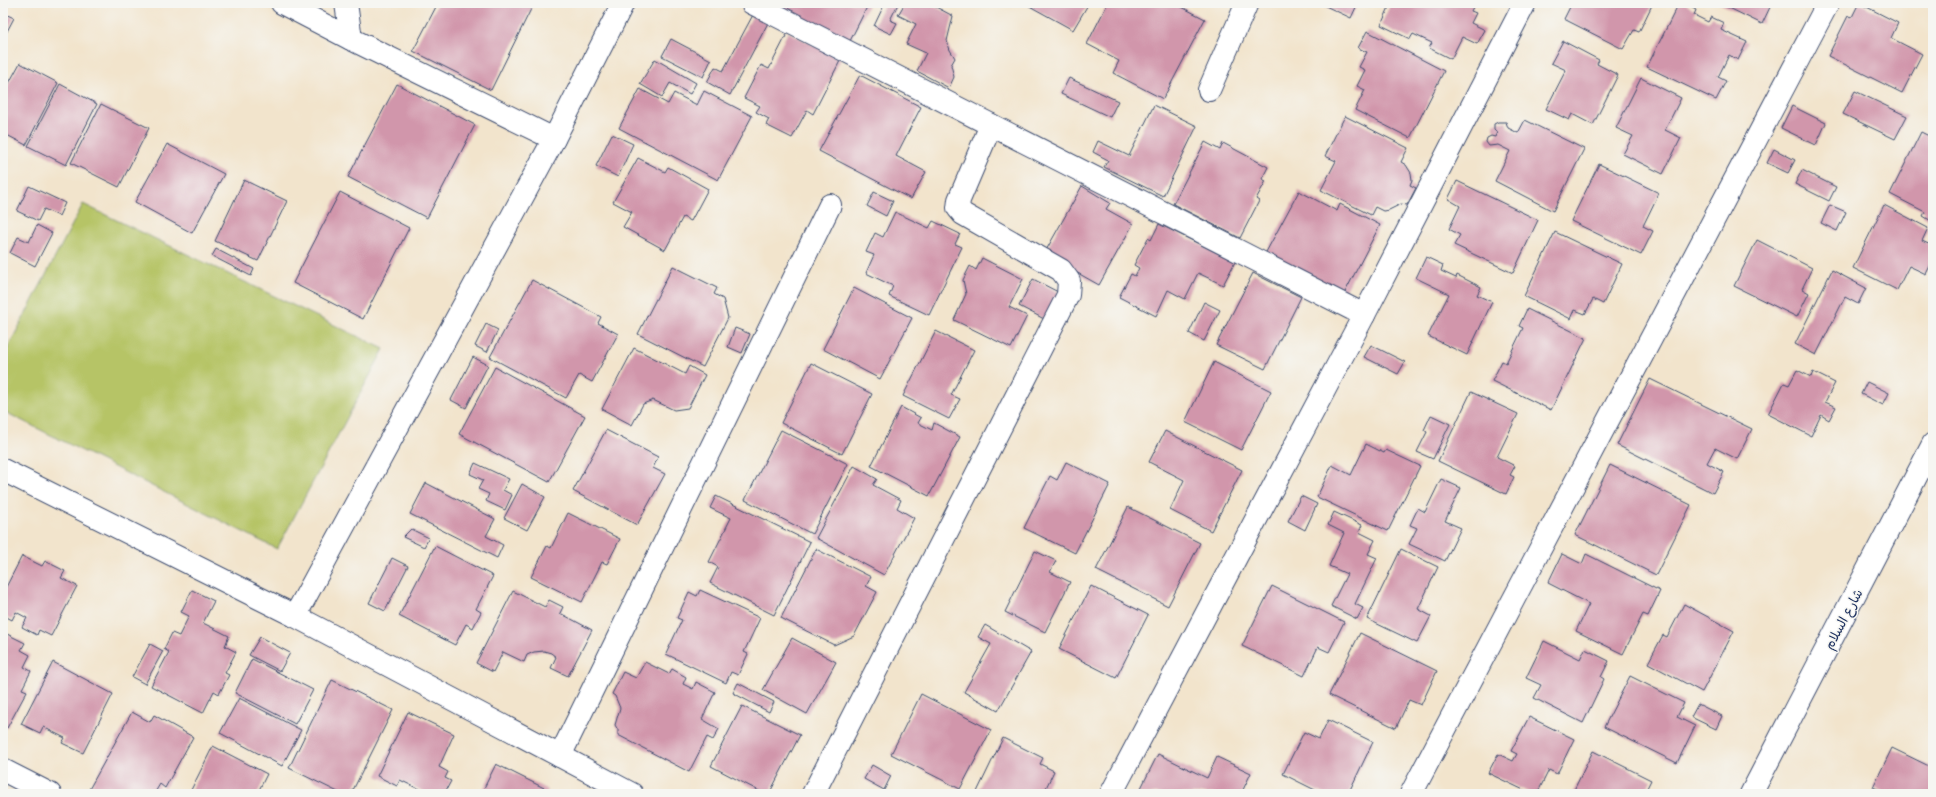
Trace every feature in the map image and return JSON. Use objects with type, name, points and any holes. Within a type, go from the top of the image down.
[{"type":"street","points":[[282,3],[350,39],[554,139]]},
{"type":"street","points":[[346,3],[350,39]]},
{"type":"street","points":[[295,616],[554,139],[623,3]]},
{"type":"street","points":[[752,3],[1364,315]]},
{"type":"street","points":[[1209,90],[1247,3]]},
{"type":"street","points":[[1111,794],[1364,315],[1526,3]]},
{"type":"street","points":[[1411,794],[1828,3]]},
{"type":"street","points":[[813,794],[1068,295],[1069,281],[1061,270],[963,214],[958,208],[959,200],[991,125]]},
{"type":"street","points":[[560,756],[830,205]]},
{"type":"street","name":"شارع السلام","points":[[1751,794],[1933,444]]},
{"type":"street","points":[[3,470],[295,616],[632,794]]},
{"type":"street","points":[[3,770],[50,794]]},
{"type":"green space","points":[[83,204],[384,349],[277,549],[3,411],[3,357]]},
{"type":"building","points":[[438,3],[534,3],[491,90],[413,51]]},
{"type":"building","points":[[770,3],[869,3],[849,43]]},
{"type":"building","points":[[885,3],[898,4],[890,20],[897,23],[891,34],[874,26]]},
{"type":"building","points":[[905,3],[936,3],[934,6],[953,16],[947,41],[955,58],[951,65],[954,77],[949,88],[917,71],[926,53],[906,44],[916,24],[898,15]]},
{"type":"building","points":[[1024,3],[1089,3],[1073,30]]},
{"type":"building","points":[[1108,3],[1174,3],[1205,19],[1163,99],[1113,73],[1119,61],[1087,44]]},
{"type":"building","points":[[1319,3],[1358,3],[1351,18]]},
{"type":"building","points":[[1391,3],[1475,3],[1471,11],[1476,13],[1471,23],[1485,30],[1477,44],[1462,37],[1451,59],[1429,48],[1432,43],[1413,34],[1410,39],[1381,25]]},
{"type":"building","points":[[1572,3],[1653,3],[1639,32],[1634,30],[1623,49],[1564,19]]},
{"type":"building","points":[[1679,3],[1683,3],[1696,10],[1694,15],[1708,22],[1711,17],[1724,23],[1721,30],[1747,42],[1738,60],[1729,55],[1718,77],[1726,81],[1716,100],[1647,67]]},
{"type":"building","points":[[1719,3],[1772,3],[1762,24]]},
{"type":"building","points":[[1859,3],[1898,23],[1891,38],[1922,54],[1902,93],[1828,56],[1848,16],[1852,17]]},
{"type":"building","points":[[3,13],[14,18],[3,39]]},
{"type":"building","points":[[754,13],[769,21],[730,95],[707,82],[715,67],[723,71]]},
{"type":"building","points":[[1367,31],[1444,71],[1410,138],[1355,110],[1365,90],[1357,86],[1365,70],[1359,67],[1367,52],[1358,48]]},
{"type":"building","points":[[788,32],[841,59],[813,114],[807,110],[792,138],[766,125],[769,119],[756,112],[760,106],[744,98],[761,65],[769,69]]},
{"type":"building","points":[[671,39],[711,60],[703,77],[662,56]]},
{"type":"building","points":[[1563,41],[1599,60],[1597,64],[1618,75],[1593,125],[1572,114],[1569,120],[1546,109],[1566,70],[1551,63]]},
{"type":"building","points":[[655,59],[696,83],[690,94],[670,83],[662,97],[640,84]]},
{"type":"building","points":[[20,63],[58,83],[26,145],[3,133],[3,94]]},
{"type":"building","points":[[860,75],[921,107],[896,156],[926,172],[911,199],[819,151]]},
{"type":"building","points":[[1069,78],[1118,101],[1110,117],[1061,94]]},
{"type":"building","points":[[1641,78],[1681,98],[1665,130],[1681,138],[1663,174],[1623,154],[1633,136],[1616,128]]},
{"type":"building","points":[[60,84],[97,104],[66,165],[28,146]]},
{"type":"building","points":[[397,84],[475,125],[427,218],[348,177]]},
{"type":"building","points":[[640,89],[668,104],[674,93],[697,105],[704,91],[752,116],[718,180],[619,128]]},
{"type":"building","points":[[1855,91],[1907,116],[1895,139],[1843,114]]},
{"type":"building","points":[[101,104],[149,128],[119,187],[71,163]]},
{"type":"building","points":[[1154,105],[1197,126],[1163,196],[1104,167],[1108,160],[1093,152],[1098,141],[1129,156]]},
{"type":"building","points":[[1792,106],[1826,123],[1816,145],[1781,128]]},
{"type":"building","points":[[1345,116],[1408,148],[1401,162],[1406,165],[1411,173],[1412,180],[1410,185],[1416,188],[1407,205],[1401,204],[1389,210],[1383,211],[1375,207],[1371,215],[1321,190],[1336,161],[1325,156]]},
{"type":"building","points":[[1525,120],[1584,149],[1553,211],[1495,181],[1510,151],[1498,145],[1489,146],[1486,142],[1487,138],[1491,136],[1495,137],[1497,132],[1494,129],[1494,124],[1498,122],[1506,122],[1508,128],[1518,133]]},
{"type":"building","points":[[1921,132],[1933,138],[1933,222],[1923,216],[1925,212],[1890,194]]},
{"type":"building","points":[[612,134],[633,144],[618,177],[596,166]]},
{"type":"building","points":[[1205,142],[1220,150],[1223,143],[1268,167],[1262,179],[1266,181],[1256,199],[1259,201],[1240,238],[1173,204]]},
{"type":"building","points":[[167,144],[224,174],[192,233],[135,202]]},
{"type":"building","points":[[1774,149],[1795,160],[1788,173],[1767,163]]},
{"type":"building","points":[[638,158],[665,172],[668,167],[708,189],[691,221],[683,217],[665,250],[623,227],[632,212],[613,202]]},
{"type":"building","points":[[1599,164],[1659,193],[1643,226],[1653,231],[1641,255],[1571,221]]},
{"type":"building","points":[[1802,170],[1836,187],[1829,201],[1795,184]]},
{"type":"building","points":[[244,180],[287,201],[258,261],[215,241]]},
{"type":"building","points":[[1457,181],[1538,220],[1513,273],[1454,245],[1460,235],[1449,229],[1460,206],[1448,199]]},
{"type":"building","points":[[29,186],[65,203],[59,216],[44,209],[38,221],[17,211]]},
{"type":"building","points":[[1082,186],[1110,203],[1106,209],[1133,224],[1099,285],[1044,254]]},
{"type":"building","points":[[1299,191],[1337,211],[1340,204],[1380,225],[1343,296],[1265,254]]},
{"type":"building","points":[[340,192],[409,228],[363,319],[293,283]]},
{"type":"building","points":[[874,192],[893,201],[886,216],[867,206]]},
{"type":"building","points":[[1830,205],[1846,212],[1837,231],[1821,223]]},
{"type":"building","points":[[1884,205],[1928,228],[1922,241],[1933,246],[1933,260],[1926,274],[1909,266],[1897,290],[1853,268]]},
{"type":"building","points":[[895,212],[929,228],[933,221],[960,234],[955,244],[962,247],[929,315],[889,296],[893,286],[866,273],[874,255],[866,252],[875,233],[883,237]]},
{"type":"building","points":[[1159,224],[1235,262],[1223,285],[1198,273],[1185,299],[1168,290],[1156,316],[1119,297],[1131,274],[1135,276],[1139,268],[1134,265],[1148,238],[1151,240]]},
{"type":"building","points":[[37,225],[52,233],[35,266],[10,253],[18,237],[29,242]]},
{"type":"building","points":[[1555,232],[1622,264],[1603,304],[1593,299],[1585,314],[1575,310],[1571,319],[1524,296]]},
{"type":"building","points":[[1757,240],[1812,268],[1802,289],[1809,293],[1797,317],[1734,286]]},
{"type":"building","points":[[216,249],[254,269],[251,276],[212,256]]},
{"type":"building","points":[[1426,257],[1443,265],[1441,271],[1456,278],[1457,275],[1481,287],[1477,295],[1492,302],[1467,355],[1428,336],[1449,294],[1416,278]]},
{"type":"building","points":[[982,258],[1023,279],[1009,307],[1027,316],[1011,348],[954,320],[966,294],[963,280],[970,266],[976,270]]},
{"type":"building","points":[[673,266],[717,288],[714,294],[723,299],[728,318],[703,367],[638,334]]},
{"type":"building","points":[[1832,270],[1866,288],[1858,304],[1845,297],[1816,355],[1795,344]]},
{"type":"building","points":[[1253,273],[1301,297],[1265,369],[1216,345]]},
{"type":"building","points":[[1033,279],[1060,293],[1046,320],[1019,306]]},
{"type":"building","points":[[532,280],[601,317],[598,323],[618,334],[592,382],[579,375],[566,398],[490,357]]},
{"type":"building","points":[[854,288],[912,318],[880,379],[823,349]]},
{"type":"building","points":[[1204,302],[1220,310],[1204,341],[1189,333]]},
{"type":"building","points":[[1527,309],[1586,338],[1551,410],[1492,381],[1502,361],[1506,363],[1523,328],[1519,326]]},
{"type":"building","points":[[486,324],[498,330],[487,352],[475,346]]},
{"type":"building","points":[[735,328],[750,334],[742,353],[728,347]]},
{"type":"building","points":[[936,331],[974,350],[951,395],[960,399],[949,419],[903,396]]},
{"type":"building","points":[[1371,345],[1405,362],[1398,374],[1364,357]]},
{"type":"building","points":[[634,348],[685,374],[689,366],[705,375],[688,408],[674,410],[653,400],[643,404],[632,425],[602,409]]},
{"type":"building","points":[[473,357],[488,365],[466,408],[451,400]]},
{"type":"building","points":[[1214,362],[1271,391],[1241,450],[1185,422]]},
{"type":"building","points":[[811,363],[872,394],[842,454],[781,423]]},
{"type":"building","points":[[495,367],[585,416],[549,482],[459,434]]},
{"type":"building","points":[[1797,370],[1811,377],[1813,372],[1835,383],[1825,402],[1836,407],[1829,420],[1821,415],[1811,436],[1768,414],[1784,383],[1789,385]]},
{"type":"building","points":[[1650,379],[1752,429],[1737,459],[1715,448],[1707,463],[1724,472],[1713,493],[1617,445]]},
{"type":"building","points":[[1867,382],[1889,393],[1883,405],[1861,394]]},
{"type":"building","points":[[1471,392],[1518,414],[1497,457],[1515,466],[1510,475],[1514,477],[1506,494],[1438,461]]},
{"type":"building","points":[[901,407],[921,418],[918,423],[932,430],[934,423],[960,437],[929,496],[871,466]]},
{"type":"building","points":[[1431,415],[1450,424],[1433,459],[1417,452],[1427,432],[1424,430]]},
{"type":"building","points":[[606,430],[658,457],[653,468],[665,474],[637,525],[573,491]]},
{"type":"building","points":[[781,430],[848,464],[812,534],[745,500]]},
{"type":"building","points":[[1165,431],[1242,470],[1211,531],[1170,510],[1184,480],[1149,462]]},
{"type":"building","points":[[1366,444],[1384,453],[1386,450],[1420,466],[1388,531],[1317,497],[1332,465],[1351,475]]},
{"type":"building","points":[[1066,462],[1110,484],[1075,553],[1024,528],[1050,476],[1057,480]]},
{"type":"building","points":[[475,463],[509,479],[503,490],[512,495],[505,510],[486,501],[489,494],[478,489],[483,480],[470,474]]},
{"type":"building","points":[[1610,465],[1691,505],[1656,575],[1575,535]]},
{"type":"building","points":[[854,466],[877,479],[873,485],[901,500],[897,508],[914,518],[884,575],[816,538]]},
{"type":"building","points":[[1441,479],[1461,488],[1445,521],[1461,528],[1445,561],[1409,544],[1417,528],[1410,525],[1418,508],[1425,512]]},
{"type":"building","points":[[426,483],[495,519],[486,536],[503,545],[497,558],[410,514]]},
{"type":"building","points":[[522,484],[545,497],[527,530],[504,518]]},
{"type":"building","points":[[716,496],[810,542],[774,615],[710,583],[718,567],[709,562],[731,518],[710,508]]},
{"type":"building","points":[[1301,496],[1317,504],[1305,530],[1288,521]]},
{"type":"building","points":[[1128,507],[1200,543],[1168,606],[1096,570]]},
{"type":"building","points":[[1334,512],[1362,525],[1359,532],[1375,540],[1368,554],[1377,558],[1355,604],[1363,608],[1357,619],[1331,606],[1347,574],[1329,566],[1344,533],[1328,525]]},
{"type":"building","points":[[568,513],[620,539],[607,564],[602,562],[582,602],[531,577],[547,546],[551,548]]},
{"type":"building","points":[[411,529],[429,538],[424,547],[403,537]]},
{"type":"building","points":[[435,546],[493,576],[476,609],[481,612],[473,628],[466,624],[455,645],[399,616]]},
{"type":"building","points":[[816,549],[871,577],[866,586],[877,592],[854,636],[834,645],[781,618]]},
{"type":"building","points":[[1401,549],[1438,567],[1418,609],[1431,616],[1417,643],[1367,619]]},
{"type":"building","points":[[1035,551],[1056,561],[1050,572],[1070,582],[1045,632],[1005,612]]},
{"type":"building","points":[[1562,554],[1582,564],[1586,554],[1660,591],[1648,616],[1643,614],[1623,654],[1576,631],[1589,604],[1548,583]]},
{"type":"building","points":[[22,556],[42,566],[45,561],[65,571],[61,578],[77,586],[51,636],[39,630],[37,635],[22,627],[27,618],[16,612],[12,620],[3,615],[3,593]]},
{"type":"building","points":[[392,558],[408,566],[385,611],[369,603]]},
{"type":"building","points":[[1091,586],[1148,615],[1116,678],[1059,649]]},
{"type":"building","points":[[1272,586],[1344,622],[1329,652],[1318,647],[1304,676],[1242,646]]},
{"type":"building","points":[[192,590],[214,601],[203,623],[229,636],[225,646],[236,652],[225,673],[229,675],[219,694],[214,691],[203,713],[151,686],[169,652],[164,649],[172,633],[179,636],[189,616],[181,612]]},
{"type":"building","points":[[700,590],[760,618],[744,652],[748,654],[738,675],[731,672],[726,683],[666,654],[682,620],[677,618],[689,592],[697,596]]},
{"type":"building","points":[[513,591],[545,607],[549,600],[563,607],[560,613],[592,630],[568,676],[551,668],[556,657],[551,653],[544,651],[534,652],[527,655],[524,662],[503,652],[493,672],[476,663]]},
{"type":"building","points":[[1684,604],[1734,631],[1702,692],[1648,663],[1663,635],[1667,637]]},
{"type":"building","points":[[985,625],[1031,652],[998,711],[964,692],[991,644],[978,637]]},
{"type":"building","points":[[3,632],[25,643],[21,650],[30,655],[24,667],[31,671],[22,689],[27,691],[7,728],[3,726]]},
{"type":"building","points":[[1360,633],[1437,671],[1421,705],[1409,700],[1396,728],[1329,695]]},
{"type":"building","points":[[260,637],[290,653],[280,671],[249,655]]},
{"type":"building","points":[[792,638],[836,662],[807,714],[763,690]]},
{"type":"building","points":[[1544,641],[1580,659],[1585,649],[1609,661],[1601,677],[1604,679],[1583,723],[1534,698],[1541,685],[1526,678]]},
{"type":"building","points":[[150,644],[163,651],[145,684],[132,677]]},
{"type":"building","points":[[252,659],[313,690],[295,724],[235,693]]},
{"type":"building","points":[[53,662],[113,694],[83,753],[62,743],[65,738],[43,727],[40,733],[21,724]]},
{"type":"building","points":[[645,662],[669,674],[672,669],[686,677],[683,684],[693,689],[696,682],[715,692],[702,719],[719,729],[713,740],[707,737],[689,772],[618,735],[618,730],[615,725],[620,708],[615,696],[612,694],[623,672],[636,678]]},
{"type":"building","points":[[1630,676],[1684,703],[1677,717],[1695,726],[1677,763],[1604,727]]},
{"type":"building","points":[[332,680],[393,710],[351,794],[342,794],[289,768]]},
{"type":"building","points":[[738,683],[774,702],[769,712],[733,693]]},
{"type":"building","points":[[921,694],[991,730],[960,789],[891,754]]},
{"type":"building","points":[[239,698],[301,730],[282,766],[220,733]]},
{"type":"building","points":[[1698,704],[1722,716],[1716,729],[1691,717]]},
{"type":"building","points":[[742,706],[800,735],[769,794],[765,794],[711,766]]},
{"type":"building","points":[[132,712],[150,722],[154,715],[193,737],[165,788],[160,784],[154,794],[88,794],[87,793]]},
{"type":"building","points":[[408,712],[454,734],[439,767],[448,772],[445,778],[451,781],[444,794],[429,794],[400,780],[397,786],[377,776]]},
{"type":"building","points":[[1529,717],[1574,739],[1557,774],[1549,770],[1537,794],[1532,794],[1488,773],[1498,754],[1513,761],[1517,754],[1511,751]]},
{"type":"building","points":[[1328,720],[1373,742],[1348,794],[1323,794],[1283,774],[1304,732],[1319,739]]},
{"type":"building","points":[[1003,738],[1043,758],[1040,764],[1054,771],[1045,790],[1051,794],[976,794]]},
{"type":"building","points":[[213,746],[267,774],[257,794],[189,794]]},
{"type":"building","points":[[1892,748],[1933,768],[1933,794],[1888,794],[1873,787]]},
{"type":"building","points":[[1593,751],[1651,780],[1644,794],[1572,794]]},
{"type":"building","points":[[1158,754],[1207,778],[1217,757],[1251,773],[1241,794],[1138,794]]},
{"type":"building","points":[[496,764],[548,790],[546,794],[481,794]]},
{"type":"building","points":[[872,765],[891,776],[884,790],[864,779]]}]
